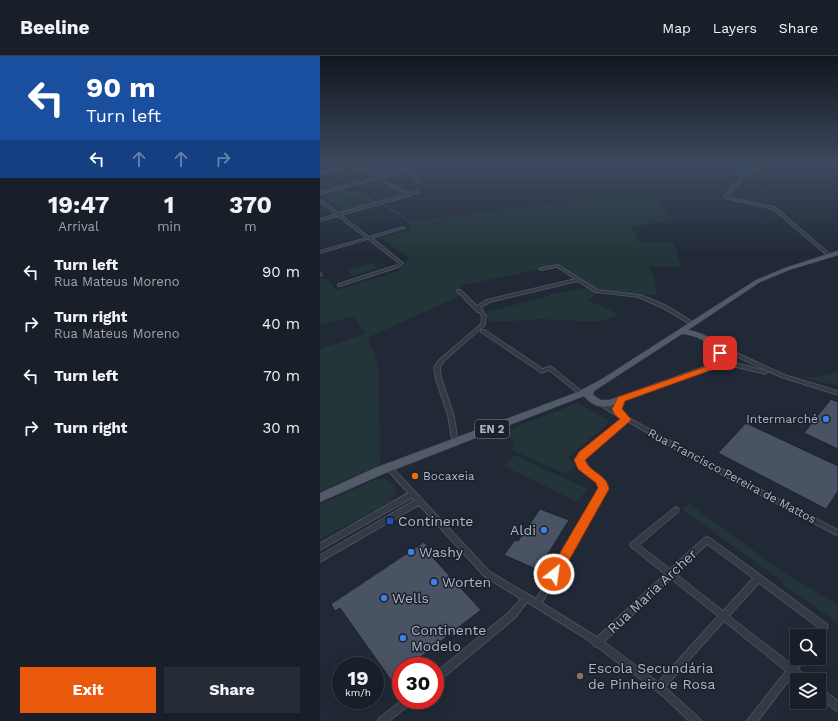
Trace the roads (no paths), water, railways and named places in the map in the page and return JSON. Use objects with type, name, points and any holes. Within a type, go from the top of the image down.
[{"type":"main road","name":"EN 2","points":[[320,498],[389,468],[586,392],[758,281],[787,269],[838,253]]},
{"type":"main road","points":[[572,398],[582,398],[607,404],[622,400],[711,367],[720,358],[719,350],[713,344],[694,333],[690,329],[692,324]]},
{"type":"main road","points":[[678,332],[694,333]]},
{"type":"main road","points":[[586,392],[590,397],[598,402]]},
{"type":"street","points":[[320,220],[410,195]]},
{"type":"street","points":[[727,195],[725,197],[774,208],[830,256]]},
{"type":"street","points":[[320,200],[401,263],[398,266],[340,285]]},
{"type":"street","points":[[320,252],[403,228]]},
{"type":"street","points":[[541,269],[558,266],[597,292],[639,296],[677,313],[692,324]]},
{"type":"street","points":[[479,311],[478,307],[488,301],[579,279]]},
{"type":"street","points":[[455,443],[451,416],[438,377],[437,367],[442,360],[483,324],[484,316],[459,291]]},
{"type":"street","points":[[483,331],[542,371],[550,368],[586,392]]},
{"type":"street","points":[[713,344],[758,366],[783,376]]},
{"type":"street","points":[[711,367],[736,365],[783,376],[838,393]]},
{"type":"street","points":[[537,604],[603,489],[603,484],[600,480],[582,466],[579,460],[624,418],[617,409],[622,400]]},
{"type":"street","name":"Rua Francisco Pereira de Mattos","points":[[598,402],[624,418],[838,532]]},
{"type":"street","points":[[389,468],[487,574],[588,635],[659,687],[696,721]]},
{"type":"street","points":[[320,547],[413,494]]},
{"type":"street","points":[[320,559],[419,501]]},
{"type":"street","points":[[676,510],[634,545],[796,673]]},
{"type":"street","name":"Rua Maria Archer","points":[[597,642],[707,540],[758,578]]},
{"type":"street","points":[[659,687],[758,578],[824,627],[823,629]]},
{"type":"street","points":[[444,672],[512,615],[526,598]]},
{"type":"street","points":[[752,721],[796,665]]},
{"type":"street","points":[[826,698],[838,707]]},
{"type":"street","points":[[382,721],[397,709]]},
{"type":"waterway","points":[[360,195],[398,213],[412,224]]},
{"type":"place","name":"Intermarché","points":[[826,419]]},
{"type":"place","name":"Bocaxeia","points":[[415,476]]},
{"type":"place","name":"Continente","points":[[390,521]]},
{"type":"place","name":"Aldi","points":[[544,530]]},
{"type":"place","name":"Washy","points":[[411,552]]},
{"type":"place","name":"Worten","points":[[434,582]]},
{"type":"place","name":"Wells","points":[[384,598]]},
{"type":"place","name":"Continente Modelo","points":[[403,638]]},
{"type":"place","name":"Escola Secundária de Pinheiro e Rosa","points":[[580,676]]}]
